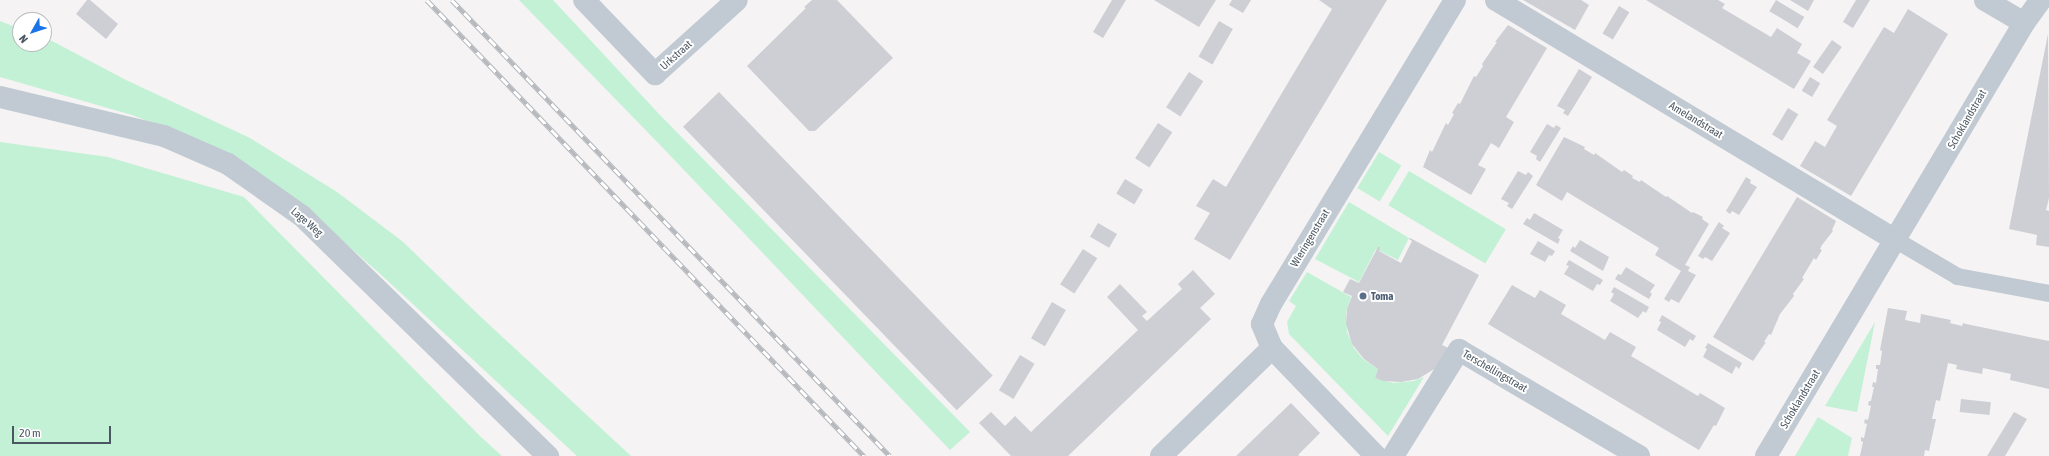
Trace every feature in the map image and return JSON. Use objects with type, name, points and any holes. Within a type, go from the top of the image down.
[{"type":"street","name":"Urkstraat","points":[[584,0],[655,74],[737,0]]},
{"type":"street","name":"Wieringenstraat","points":[[1272,348],[1262,324],[1271,304],[1455,0]]},
{"type":"street","name":"Amelandstraat","points":[[1496,0],[1896,240]]},
{"type":"street","points":[[1985,0],[2024,23]]},
{"type":"street","name":"Schoklandstraat","points":[[1766,456],[2024,23],[2041,0]]},
{"type":"street","name":"Lage Weg","points":[[0,97],[164,136],[228,164],[302,216],[548,456]]},
{"type":"street","points":[[1161,456],[1272,348],[1376,456]]},
{"type":"street","name":"Terschellingstraat","points":[[1393,456],[1459,350],[1639,456]]},
{"type":"lane","points":[[1896,240],[1957,276],[2049,293]]},
{"type":"green space","points":[[519,0],[553,0],[659,114],[970,432],[950,450],[664,149]]},
{"type":"green space","points":[[0,21],[12,26],[12,52],[52,52],[52,41],[126,80],[250,138],[337,192],[402,241],[482,318],[631,456],[577,456],[377,271],[308,211],[206,144],[132,115],[0,77]]},
{"type":"green space","points":[[0,142],[108,157],[244,197],[481,437],[502,456],[0,456]]},
{"type":"green space","points":[[1379,152],[1401,165],[1380,201],[1357,188]]},
{"type":"green space","points":[[1409,171],[1506,229],[1485,263],[1388,205]]},
{"type":"green space","points":[[1349,202],[1409,238],[1398,260],[1376,249],[1359,282],[1315,259]]},
{"type":"green space","points":[[1307,272],[1351,297],[1346,312],[1347,332],[1354,348],[1363,359],[1378,369],[1375,378],[1393,383],[1414,381],[1424,377],[1388,436],[1289,334],[1287,322],[1296,306],[1289,301]]},
{"type":"green space","points":[[1875,322],[1857,412],[1825,406]]},
{"type":"green space","points":[[1818,417],[1852,438],[1848,456],[1795,456]]},
{"type":"building","points":[[87,0],[90,0],[118,24],[106,39],[76,14]]},
{"type":"building","points":[[812,0],[837,0],[893,58],[815,131],[809,131],[747,66],[806,8],[804,7]]},
{"type":"building","points":[[1112,0],[1126,0],[1103,38],[1093,32]]},
{"type":"building","points":[[1154,0],[1216,0],[1199,27]]},
{"type":"building","points":[[1232,0],[1251,0],[1243,13],[1229,5]]},
{"type":"building","points":[[1319,0],[1387,0],[1230,260],[1194,239],[1210,213],[1196,206],[1213,179],[1226,187],[1332,9]]},
{"type":"building","points":[[1523,0],[1581,0],[1589,5],[1575,30]]},
{"type":"building","points":[[1646,0],[1718,0],[1725,4],[1722,8],[1771,37],[1777,28],[1802,44],[1797,53],[1811,61],[1794,89]]},
{"type":"building","points":[[1776,0],[1804,17],[1798,28],[1769,11]]},
{"type":"building","points":[[1790,0],[1814,0],[1808,11]]},
{"type":"building","points":[[1856,0],[1870,0],[1853,28],[1843,22]]},
{"type":"building","points":[[1619,6],[1629,12],[1613,40],[1603,33]]},
{"type":"building","points":[[1908,9],[1948,34],[1851,196],[1800,166],[1815,141],[1825,147],[1837,126],[1827,120],[1884,27],[1894,33]]},
{"type":"building","points":[[1219,21],[1233,29],[1212,65],[1198,57]]},
{"type":"building","points":[[1508,25],[1547,48],[1506,117],[1514,122],[1499,148],[1491,143],[1478,165],[1486,169],[1471,195],[1423,167],[1430,150],[1432,152],[1446,123],[1448,125],[1454,114],[1452,113],[1458,103],[1460,104],[1474,76],[1476,77],[1483,66],[1482,64],[1497,42],[1495,42]]},
{"type":"building","points":[[2048,34],[2049,198],[2046,210],[2049,211],[2049,247],[2036,245],[2037,235],[2009,229]]},
{"type":"building","points":[[1832,40],[1842,47],[1823,74],[1813,67]]},
{"type":"building","points":[[1579,69],[1592,77],[1568,116],[1563,113],[1565,110],[1557,106]]},
{"type":"building","points":[[1189,72],[1203,81],[1180,116],[1166,107]]},
{"type":"building","points":[[1810,77],[1820,83],[1812,97],[1802,91]]},
{"type":"building","points":[[719,92],[993,375],[957,410],[683,127]]},
{"type":"building","points":[[1788,108],[1798,114],[1782,141],[1772,135]]},
{"type":"building","points":[[1158,123],[1172,132],[1149,167],[1135,158]]},
{"type":"building","points":[[1547,124],[1554,128],[1556,125],[1561,128],[1540,162],[1536,159],[1537,156],[1530,152]]},
{"type":"building","points":[[1564,137],[1585,147],[1584,149],[1594,155],[1595,153],[1622,172],[1624,170],[1633,176],[1632,178],[1640,182],[1641,180],[1692,213],[1693,212],[1703,217],[1702,219],[1709,224],[1685,265],[1690,267],[1688,271],[1696,275],[1679,303],[1671,299],[1669,302],[1664,299],[1681,271],[1655,255],[1659,248],[1567,192],[1562,201],[1536,185]]},
{"type":"building","points":[[1518,171],[1526,175],[1528,172],[1533,176],[1512,209],[1507,206],[1509,203],[1501,199]]},
{"type":"building","points":[[1746,177],[1751,180],[1750,183],[1757,187],[1739,215],[1732,211],[1730,214],[1726,211]]},
{"type":"building","points":[[1125,179],[1143,190],[1134,204],[1116,194]]},
{"type":"building","points":[[1797,197],[1836,221],[1832,230],[1833,231],[1820,249],[1822,250],[1816,260],[1814,258],[1802,278],[1804,279],[1793,294],[1794,296],[1780,314],[1771,335],[1769,334],[1764,342],[1766,342],[1753,361],[1713,337]]},
{"type":"building","points":[[1534,213],[1563,230],[1558,238],[1560,239],[1558,244],[1523,224],[1527,218],[1530,220]]},
{"type":"building","points":[[1719,222],[1724,226],[1722,228],[1730,233],[1712,261],[1705,257],[1703,259],[1698,256]]},
{"type":"building","points":[[1098,223],[1117,234],[1109,248],[1090,237]]},
{"type":"building","points":[[1410,238],[1479,275],[1442,345],[1451,349],[1436,368],[1418,379],[1401,382],[1383,381],[1375,378],[1378,369],[1364,359],[1352,344],[1346,324],[1347,309],[1352,296],[1343,292],[1350,279],[1359,283],[1378,247],[1380,247],[1379,251],[1401,263],[1412,241],[1409,239]]},
{"type":"building","points":[[1580,240],[1609,257],[1603,271],[1570,251],[1573,246],[1575,248]]},
{"type":"building","points":[[1538,241],[1555,251],[1552,256],[1549,255],[1545,262],[1530,254]]},
{"type":"building","points":[[1083,249],[1097,258],[1074,293],[1060,284]]},
{"type":"building","points":[[1569,260],[1603,280],[1600,285],[1597,284],[1593,291],[1564,274],[1569,266],[1566,265]]},
{"type":"building","points":[[1626,267],[1655,285],[1650,292],[1652,294],[1649,299],[1615,279],[1618,274],[1621,275]]},
{"type":"building","points":[[1193,270],[1215,294],[1200,308],[1211,319],[1068,456],[1011,456],[979,423],[991,412],[1005,426],[1015,416],[1031,432],[1138,330],[1107,297],[1120,284],[1147,312],[1142,316],[1147,321],[1182,289],[1178,284]]},
{"type":"building","points":[[1512,285],[1535,298],[1540,290],[1566,305],[1561,314],[1605,340],[1610,332],[1636,347],[1631,356],[1698,396],[1700,393],[1725,408],[1716,426],[1714,425],[1699,450],[1488,324]]},
{"type":"building","points":[[1614,287],[1649,307],[1646,313],[1643,311],[1638,318],[1610,301],[1614,294],[1611,292]]},
{"type":"building","points":[[1052,302],[1066,310],[1045,346],[1031,338]]},
{"type":"building","points":[[1888,308],[1907,311],[1905,320],[1920,323],[1921,314],[1951,320],[1950,323],[1962,326],[1963,323],[2049,341],[2049,389],[2010,380],[2011,374],[1983,368],[1982,374],[1956,369],[1957,365],[1948,363],[1940,401],[1936,400],[1932,419],[1936,419],[1929,451],[1925,450],[1924,456],[1860,456],[1863,442],[1861,441],[1861,437],[1864,438],[1867,424],[1864,423],[1865,419],[1868,420],[1871,406],[1868,405],[1869,401],[1871,401],[1874,387],[1872,387],[1873,382],[1876,383],[1878,369],[1876,369],[1876,365],[1880,365],[1882,351],[1880,350]]},
{"type":"building","points":[[1662,315],[1696,336],[1693,341],[1690,339],[1685,347],[1657,330],[1661,322],[1659,321]]},
{"type":"building","points":[[1708,343],[1742,363],[1739,369],[1736,366],[1732,374],[1703,357]]},
{"type":"building","points":[[1020,355],[1035,364],[1013,399],[999,390]]},
{"type":"building","points":[[1961,399],[1991,402],[1989,415],[1960,412]]},
{"type":"building","points":[[1291,403],[1320,433],[1298,455],[1300,456],[1236,456]]},
{"type":"building","points":[[2014,412],[2027,419],[2005,456],[1987,456]]},
{"type":"railway","points":[[427,0],[864,456]]},
{"type":"railway","points":[[452,0],[890,456]]},
{"type":"place","name":"Toma","points":[[1363,296]]}]
